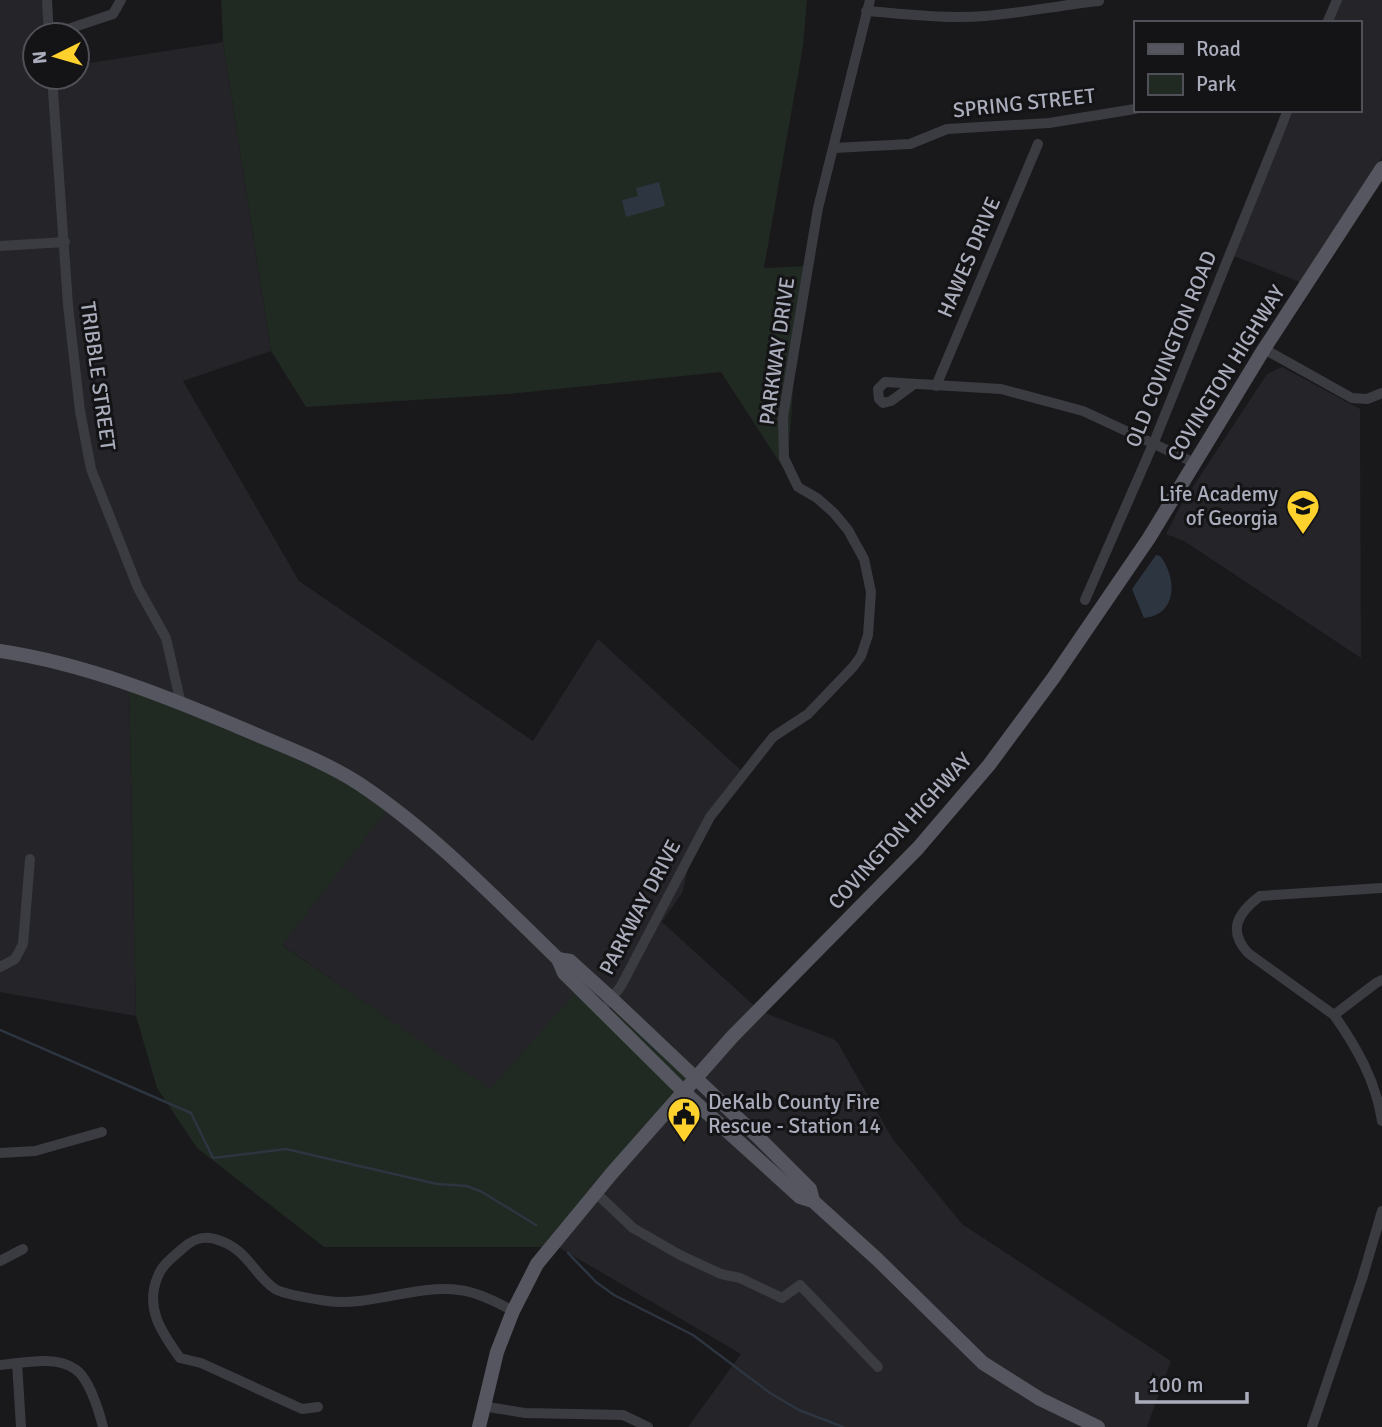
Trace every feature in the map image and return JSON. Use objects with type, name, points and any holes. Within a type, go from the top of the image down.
[{"type":"main road","name":"COVINGTON HIGHWAY","points":[[479,1427],[497,1352],[513,1311],[537,1264],[732,1037],[918,848],[970,789],[1054,677],[1149,537],[1264,349],[1382,168]]},
{"type":"main road","points":[[0,651],[40,658],[119,680],[299,752],[358,783],[448,854],[558,960],[564,973],[684,1092],[800,1198],[813,1201],[877,1259],[983,1363],[1040,1399],[1098,1427]]},
{"type":"main road","points":[[558,960],[570,961],[612,999],[810,1189],[813,1201]]},
{"type":"street","points":[[47,0],[48,21]]},
{"type":"street","points":[[91,21],[113,14],[121,0]]},
{"type":"street","points":[[1328,21],[1337,0]]},
{"type":"street","points":[[868,5],[943,17],[987,16],[1053,5],[1099,1]]},
{"type":"street","name":"PARKWAY DRIVE","points":[[601,1010],[612,999],[710,817],[773,737],[808,714],[853,667],[861,656],[868,635],[871,592],[859,549],[834,513],[817,498],[798,487],[784,458],[783,417],[818,208],[868,5]]},
{"type":"street","name":"TRIBBLE STREET","points":[[53,91],[68,305],[77,386],[92,469],[138,587],[166,638],[181,704]]},
{"type":"street","name":"SPRING STREET","points":[[834,148],[910,144],[947,129],[1049,123],[1134,109]]},
{"type":"street","name":"OLD COVINGTON ROAD","points":[[1084,600],[1154,442],[1287,112]]},
{"type":"street","name":"HAWES DRIVE","points":[[936,386],[1038,144]]},
{"type":"street","points":[[0,246],[65,242]]},
{"type":"street","points":[[1264,349],[1352,398],[1367,399],[1382,393]]},
{"type":"street","points":[[913,385],[1001,389],[1083,411],[1195,463]]},
{"type":"street","points":[[0,967],[15,960],[23,944],[30,859]]},
{"type":"street","points":[[1382,888],[1260,896],[1248,905],[1239,918],[1237,931],[1241,945],[1248,953],[1334,1015],[1356,1047],[1372,1081],[1382,1121]]},
{"type":"street","points":[[1334,1015],[1382,980]]},
{"type":"street","points":[[0,1153],[34,1152],[102,1132]]},
{"type":"street","points":[[596,1193],[633,1228],[680,1255],[721,1273],[740,1278],[782,1298],[800,1285],[877,1367]]},
{"type":"street","points":[[1312,1427],[1382,1211]]},
{"type":"street","points":[[318,1407],[302,1409],[201,1363],[180,1358],[161,1332],[152,1302],[158,1274],[189,1242],[206,1236],[232,1244],[276,1290],[298,1295],[350,1302],[444,1289],[460,1290],[495,1301],[513,1311]]},
{"type":"street","points":[[0,1261],[23,1249]]},
{"type":"street","points":[[0,1364],[48,1360],[76,1369],[96,1400],[103,1427]]},
{"type":"street","points":[[17,1363],[21,1427]]},
{"type":"street","points":[[482,1406],[525,1413],[623,1415],[648,1427]]},
{"type":"shaded area","points":[[0,0],[50,0],[52,21],[21,21],[21,91],[91,91],[91,63],[223,42],[271,351],[183,381],[299,581],[533,741],[598,639],[746,775],[695,842],[682,893],[662,922],[760,1011],[838,1043],[892,1138],[962,1224],[1171,1361],[1147,1427],[688,1427],[741,1354],[558,1247],[582,986],[490,1090],[281,944],[386,810],[129,683],[136,1016],[0,992]]},
{"type":"shaded area","points":[[1342,0],[1382,0],[1382,157],[1300,282],[1231,255],[1293,112],[1361,112],[1361,21],[1333,21]]},
{"type":"shaded area","points":[[659,182],[665,206],[626,217],[622,200],[638,196],[636,188]]},
{"type":"shaded area","points":[[1282,367],[1360,409],[1361,658],[1184,541],[1166,534],[1181,505],[1267,374]]},
{"type":"shaded area","points":[[1156,555],[1160,556],[1166,565],[1171,594],[1163,610],[1144,618],[1132,589]]},
{"type":"green space","points":[[221,0],[807,0],[803,46],[764,268],[806,266],[795,343],[785,471],[721,372],[509,394],[306,407],[271,351],[223,42]]},
{"type":"green space","points":[[129,682],[315,758],[387,810],[282,945],[490,1089],[582,985],[695,1079],[558,1247],[324,1247],[197,1148],[157,1088],[136,1016]]},
{"type":"waterway","points":[[0,1030],[191,1113],[213,1158],[286,1149],[437,1184],[467,1186],[482,1192],[536,1225]]},
{"type":"waterway","points":[[568,1253],[596,1282],[614,1295],[693,1335],[770,1393],[799,1410],[843,1427]]},
{"type":"place","name":"Life Academy of Georgia","points":[[1303,536]]},
{"type":"place","name":"DeKalb County Fire Rescue - Station 14","points":[[684,1144]]}]
